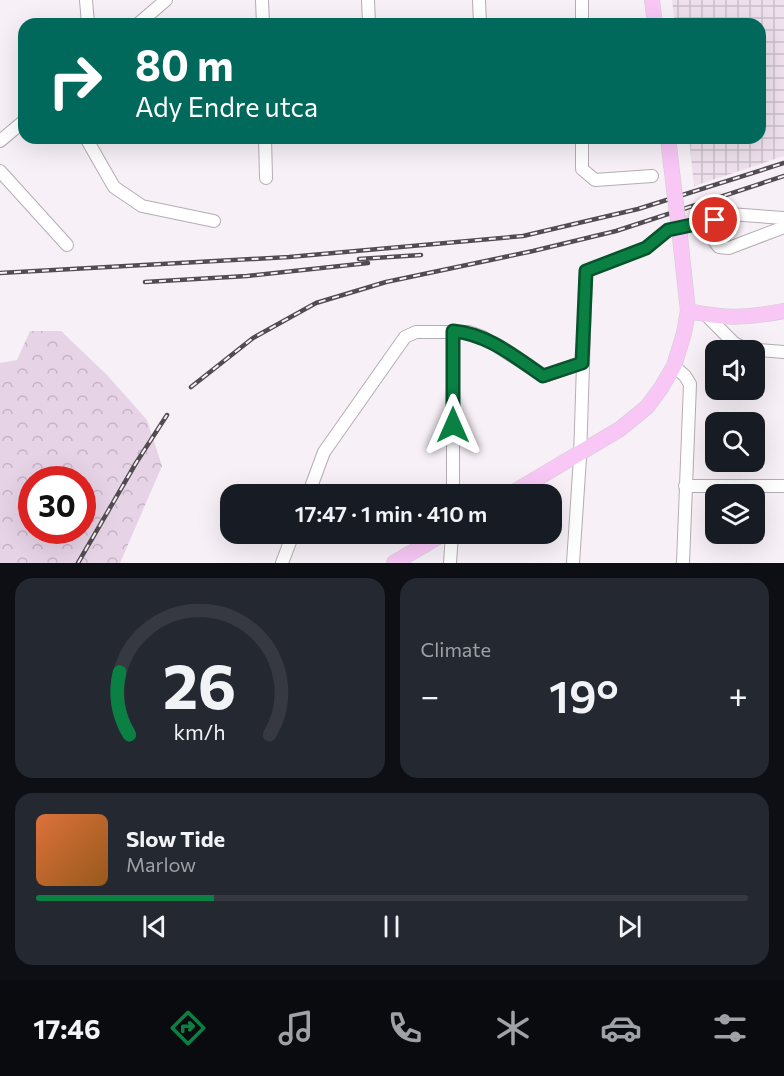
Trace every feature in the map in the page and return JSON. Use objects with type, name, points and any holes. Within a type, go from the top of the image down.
[{"type":"main road","points":[[652,0],[654,18]]},
{"type":"main road","points":[[528,484],[620,429],[647,407],[674,366],[688,311],[669,144]]},
{"type":"main road","points":[[688,311],[726,318],[784,310]]},
{"type":"main road","points":[[394,563],[426,544]]},
{"type":"street","points":[[86,0],[88,18]]},
{"type":"street","points":[[145,18],[166,0]]},
{"type":"street","points":[[262,0],[262,18]]},
{"type":"street","points":[[368,0],[369,18]]},
{"type":"street","points":[[479,0],[480,18]]},
{"type":"street","points":[[582,0],[582,18]]},
{"type":"street","points":[[0,141],[18,126]]},
{"type":"street","points":[[89,144],[114,188],[142,206],[214,221]]},
{"type":"street","points":[[265,144],[266,178]]},
{"type":"street","points":[[582,144],[582,169],[596,180],[652,176]]},
{"type":"street","points":[[0,171],[67,245]]},
{"type":"street","points":[[573,563],[580,453],[586,271],[646,248],[668,230],[715,220],[729,214],[784,218]]},
{"type":"street","points":[[715,220],[710,229],[710,235],[719,247],[729,248],[784,227]]},
{"type":"street","points":[[705,314],[734,343],[746,349],[784,352]]},
{"type":"street","points":[[453,331],[453,484]]},
{"type":"street","points":[[312,484],[324,452],[405,337],[416,332],[469,332],[483,337],[543,376],[582,363]]},
{"type":"street","points":[[674,366],[690,384],[683,563]]},
{"type":"street","points":[[685,486],[784,486]]},
{"type":"street","points":[[282,563],[289,544]]},
{"type":"street","points":[[450,563],[451,544]]},
{"type":"shaded area","points":[[672,0],[784,0],[784,156],[694,186],[690,144],[766,144],[766,18],[674,18]]},
{"type":"green space","points":[[30,331],[61,331],[107,375],[147,420],[162,466],[120,563],[0,563],[0,363],[17,360]]},
{"type":"railway","points":[[0,273],[289,257],[523,236],[638,209],[784,163]]},
{"type":"railway","points":[[191,387],[253,338],[316,303],[386,282],[616,231],[784,176]]},
{"type":"railway","points":[[359,259],[421,255]]},
{"type":"railway","points":[[145,282],[247,276],[368,263]]},
{"type":"railway","points":[[78,563],[136,463],[167,415]]},
{"type":"route","points":[[453,425],[453,331],[469,332],[483,337],[543,376],[582,363],[586,271],[646,248],[668,230],[715,220]]}]
